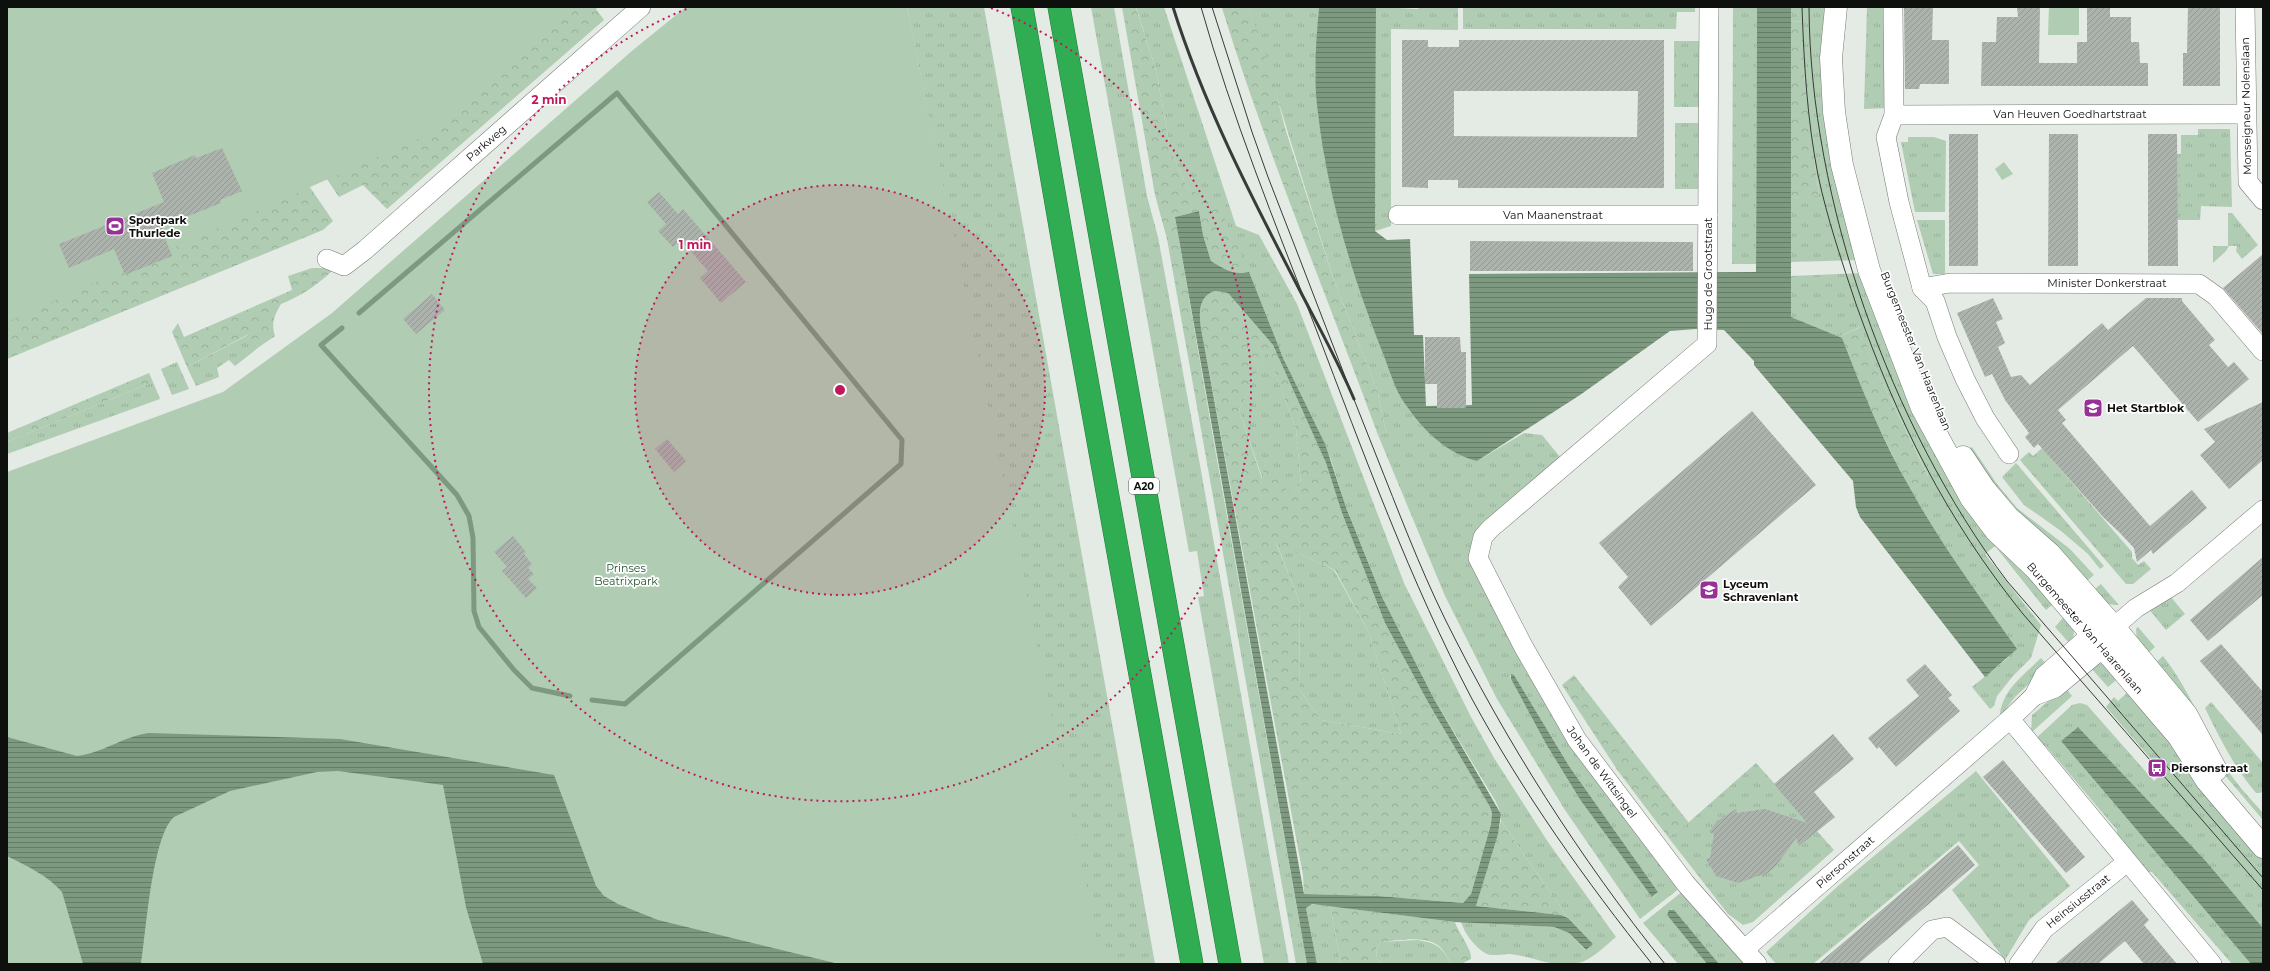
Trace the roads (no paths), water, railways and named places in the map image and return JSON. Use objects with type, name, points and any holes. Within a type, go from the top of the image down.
[{"type":"highway","name":"A20","points":[[1059,7],[1230,964]]},
{"type":"highway","points":[[1022,8],[1075,313],[1192,964]]},
{"type":"main road","name":"Burgemeester Van Haarenlaan","points":[[1836,7],[1831,58],[1834,112],[1842,165],[1869,270],[1922,408],[1971,498],[1996,531],[2036,569],[2179,737],[2207,781],[2263,847]]},
{"type":"main road","name":"Burgemeester Van Haarenlaan","points":[[1849,7],[1844,45],[1848,121],[1856,168],[1882,267],[1909,339],[1950,435],[1985,490],[2003,512],[2050,554],[2114,627],[2186,714],[2221,778],[2263,826]]},
{"type":"street","name":"Parkweg","points":[[327,259],[344,266],[354,258],[642,7]]},
{"type":"street","name":"Hugo de Grootstraat","points":[[1478,558],[1483,537],[1490,529],[1707,344],[1709,7]]},
{"type":"street","name":"Monseigneur Nolenslaan","points":[[2245,7],[2245,114],[2248,182],[2263,200]]},
{"type":"street","points":[[1893,9],[1894,115],[1886,136],[1899,202],[1922,288],[1935,300],[1947,337],[1965,379],[1985,418],[2009,454]]},
{"type":"street","name":"Van Heuven Goedhartstraat","points":[[1894,115],[2245,114]]},
{"type":"street","name":"Van Maanenstraat","points":[[1398,215],[1708,215]]},
{"type":"street","name":"Minister Donkerstraat","points":[[1922,288],[1950,283],[2199,284],[2216,296],[2263,351]]},
{"type":"street","name":"Piersonstraat","points":[[1745,949],[2010,719],[2034,696],[2044,676],[2097,641],[2136,608],[2177,582],[2263,510]]},
{"type":"street","name":"Johan de Wittsingel","points":[[1478,558],[1523,646],[1576,740],[1686,884],[1757,964]]},
{"type":"street","points":[[2010,719],[2212,964]]},
{"type":"street","name":"Heinsiusstraat","points":[[2019,964],[2044,929],[2127,862]]},
{"type":"street","points":[[1898,964],[1932,930],[1946,927],[1996,964]]},
{"type":"waterway","points":[[359,313],[617,93],[902,440],[901,464],[625,704],[592,700]]},
{"type":"waterway","points":[[342,328],[321,345],[457,495],[469,516],[473,538],[474,611],[479,627],[514,670],[532,688],[570,696]]},
{"type":"tram line","points":[[1201,7],[1226,89],[1270,210],[1389,517],[1428,610],[1472,699],[1512,768],[1579,868],[1652,964]]},
{"type":"tram line","points":[[1212,7],[1268,177],[1362,420],[1435,599],[1468,665],[1493,710],[1546,798],[1633,924],[1665,964]]},
{"type":"tram line","points":[[1802,7],[1805,70],[1814,154],[1826,207],[1845,272],[1872,347],[1889,389],[1926,467],[1970,541],[1995,578],[2023,614],[2263,890]]},
{"type":"tram line","points":[[1809,7],[1813,81],[1824,157],[1841,233],[1864,309],[1893,382],[1927,453],[1965,520],[2007,581],[2263,878]]},
{"type":"railway","points":[[1173,7],[1198,78],[1228,148],[1354,399]]},
{"type":"place","name":"Sportpark Thurlede","points":[[115,226]]},
{"type":"place","name":"Het Startblok","points":[[2093,408]]},
{"type":"place","name":"Lyceum Schravenlant","points":[[1709,590]]},
{"type":"place","name":"Piersonstraat","points":[[2157,768]]},
{"type":"park label","name":"Prinses Beatrixpark","points":[[626,574]]}]
